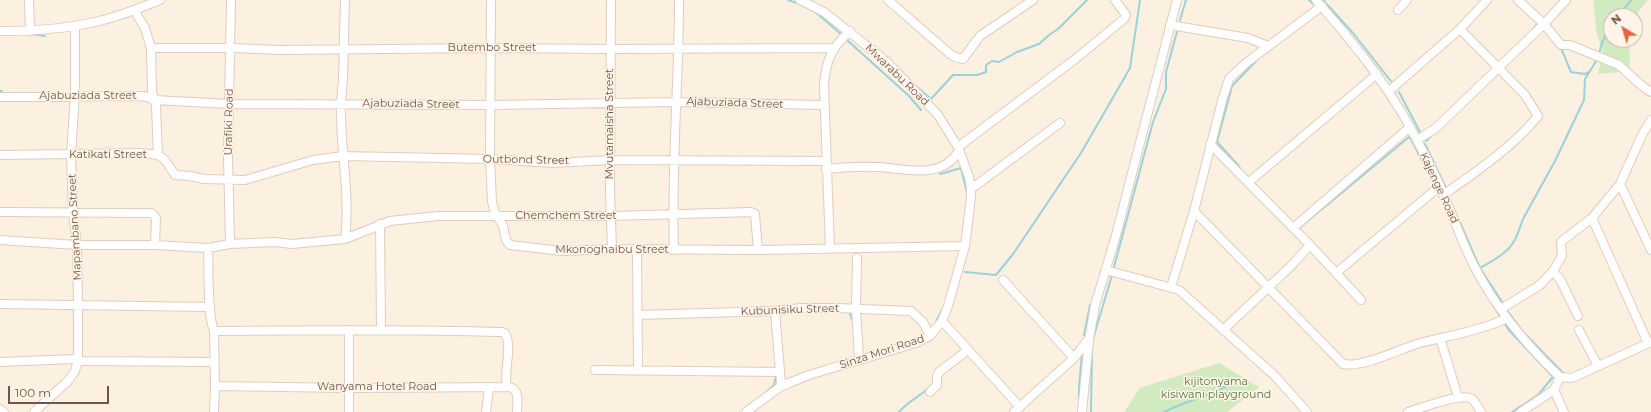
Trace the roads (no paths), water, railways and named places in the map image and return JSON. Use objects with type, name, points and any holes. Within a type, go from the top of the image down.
[{"type":"street","points":[[29,0],[30,31]]},
{"type":"street","points":[[0,31],[30,31],[75,26],[99,21],[160,0]]},
{"type":"street","name":"Urafiki Road","points":[[230,244],[229,104],[231,0]]},
{"type":"street","points":[[345,0],[340,104],[343,156],[348,195],[345,239]]},
{"type":"street","name":"Mkonoghaibu Street","points":[[491,0],[490,159],[492,202],[496,216],[503,226],[506,240],[513,247],[562,251],[612,249],[758,250],[965,246]]},
{"type":"street","name":"Mvutamaisha Street","points":[[611,0],[610,160],[612,249]]},
{"type":"street","points":[[674,250],[674,160],[679,49],[678,0]]},
{"type":"street","name":"Mwarabu Road","points":[[800,0],[824,12],[850,31],[887,62],[938,114],[958,149]]},
{"type":"street","points":[[888,0],[950,54],[963,59],[980,36],[1033,0]]},
{"type":"street","name":"Outbond Street","points":[[229,180],[245,180],[313,160],[343,156],[490,159],[553,163],[610,160],[674,160],[826,165],[925,171],[940,168],[953,161],[958,149],[1074,60],[1124,19],[1126,15],[1114,0]]},
{"type":"street","points":[[1082,412],[1089,340],[1095,305],[1106,270],[1177,0]]},
{"type":"street","name":"Kajenge Road","points":[[1316,0],[1358,48],[1389,91],[1417,140],[1440,186],[1472,262],[1503,313],[1560,377]]},
{"type":"street","points":[[1398,10],[1407,0]]},
{"type":"street","points":[[1389,91],[1460,29],[1486,0]]},
{"type":"street","points":[[1518,0],[1544,24],[1561,46],[1570,45],[1619,65],[1642,86],[1651,92]]},
{"type":"street","points":[[1417,140],[1436,128],[1544,24],[1566,0]]},
{"type":"street","points":[[1171,287],[1194,211],[1210,144],[1229,80],[1246,62],[1322,6]]},
{"type":"street","points":[[134,10],[145,28],[151,48],[152,92],[155,100],[158,155]]},
{"type":"street","points":[[1170,24],[1248,38],[1268,46]]},
{"type":"street","name":"Mapambano Street","points":[[34,412],[68,381],[75,371],[78,360],[77,245],[73,212],[71,155],[75,95],[75,26]]},
{"type":"street","points":[[1443,195],[1495,157],[1519,137],[1538,116],[1525,95],[1460,29]]},
{"type":"street","points":[[830,249],[824,105],[826,69],[834,48],[850,31]]},
{"type":"street","name":"Butembo Street","points":[[151,48],[230,48],[280,50],[491,48],[834,48]]},
{"type":"street","points":[[1249,182],[1378,74]]},
{"type":"street","name":"Ajabuziada Street","points":[[0,97],[75,95],[144,96],[155,100],[229,104],[491,105],[677,102],[824,105]]},
{"type":"street","points":[[1194,211],[1342,364],[1359,363],[1440,338],[1495,324],[1503,320],[1503,313],[1540,285],[1554,271],[1562,256],[1560,243],[1592,218],[1620,184],[1637,146],[1651,120]]},
{"type":"street","points":[[971,189],[1060,122]]},
{"type":"street","points":[[1293,228],[1410,127]]},
{"type":"street","points":[[1210,144],[1310,245],[1361,300]]},
{"type":"street","name":"Sinza Mori Road","points":[[746,412],[780,387],[809,375],[916,343],[930,336],[942,321],[948,306],[965,246],[971,189],[969,177],[958,149]]},
{"type":"street","name":"Katikati Street","points":[[0,155],[54,153],[71,155],[141,153],[158,155],[165,160],[175,175],[204,179],[229,180]]},
{"type":"street","points":[[1620,184],[1651,250]]},
{"type":"street","points":[[1336,273],[1440,186]]},
{"type":"street","points":[[0,212],[152,213],[156,218],[155,245]]},
{"type":"street","name":"Chemchem Street","points":[[0,240],[77,245],[155,245],[208,248],[230,244],[274,242],[292,244],[345,239],[390,221],[438,216],[611,216],[751,212],[754,214],[756,219],[758,250]]},
{"type":"street","points":[[1521,412],[1554,390],[1560,377],[1572,378],[1650,342],[1592,218]]},
{"type":"street","points":[[380,224],[381,330]]},
{"type":"street","points":[[1223,330],[1268,288],[1310,245]]},
{"type":"street","points":[[208,248],[210,307],[214,331],[214,412]]},
{"type":"street","points":[[637,250],[638,370]]},
{"type":"street","points":[[858,258],[856,309],[860,360]]},
{"type":"street","points":[[1106,270],[1179,290],[1275,376],[1307,412]]},
{"type":"street","points":[[1554,271],[1561,281],[1578,316]]},
{"type":"street","points":[[1003,280],[1074,358]]},
{"type":"street","points":[[0,304],[210,307]]},
{"type":"street","name":"Kubunisiku Street","points":[[638,315],[775,311],[801,308],[911,312],[923,322],[930,336]]},
{"type":"street","points":[[775,311],[781,383],[780,387]]},
{"type":"street","points":[[942,321],[1017,410],[1074,358],[1089,340]]},
{"type":"street","points":[[349,330],[349,412]]},
{"type":"street","points":[[214,331],[381,330],[442,332],[476,330],[505,333],[508,340],[507,387],[514,388],[516,392],[517,412]]},
{"type":"street","points":[[1579,330],[1598,366]]},
{"type":"street","points":[[1440,338],[1458,398]]},
{"type":"street","points":[[930,392],[937,385],[936,377],[939,372],[968,350]]},
{"type":"street","points":[[0,362],[78,360],[214,362]]},
{"type":"street","points":[[595,370],[727,373],[780,372]]},
{"type":"street","name":"Wanyama Hotel Road","points":[[215,386],[350,388],[507,387]]},
{"type":"street","points":[[486,412],[489,388]]},
{"type":"street","points":[[1554,390],[1564,412]]},
{"type":"street","points":[[1414,411],[1458,398],[1468,398],[1472,399],[1476,403],[1481,412]]},
{"type":"street","points":[[0,408],[4,412]]},
{"type":"waterway","points":[[788,0],[800,4]]},
{"type":"waterway","points":[[910,81],[931,99],[953,75],[977,75],[986,72],[986,65],[992,61],[999,62],[1017,52],[1039,44],[1058,29],[1087,0]]},
{"type":"waterway","points":[[965,272],[996,275],[1013,254],[1081,153],[1130,68],[1140,0]]},
{"type":"waterway","points":[[1180,20],[1186,0]]},
{"type":"waterway","points":[[1309,0],[1313,4]]},
{"type":"waterway","points":[[1323,0],[1353,33],[1394,85]]},
{"type":"waterway","points":[[1624,8],[1631,0]]},
{"type":"waterway","points":[[808,8],[819,15],[842,35]]},
{"type":"waterway","points":[[1533,29],[1539,22]]},
{"type":"waterway","points":[[1114,267],[1153,122],[1166,89],[1166,72],[1178,28]]},
{"type":"waterway","points":[[32,34],[45,36]]},
{"type":"waterway","points":[[847,40],[909,96],[921,110]]},
{"type":"waterway","points":[[1599,54],[1603,41]]},
{"type":"waterway","points":[[1561,48],[1571,72],[1585,74],[1589,72]]},
{"type":"waterway","points":[[1458,218],[1480,268],[1507,251],[1513,243],[1523,219],[1555,161],[1584,100],[1585,79],[1598,58]]},
{"type":"waterway","points":[[1241,170],[1217,142],[1232,86],[1258,59]]},
{"type":"waterway","points":[[1399,92],[1421,134]]},
{"type":"waterway","points":[[1426,141],[1432,135]]},
{"type":"waterway","points":[[1298,229],[1409,137]]},
{"type":"waterway","points":[[1408,138],[1410,137],[1435,186]]},
{"type":"waterway","points":[[1425,144],[1447,190]]},
{"type":"waterway","points":[[940,174],[961,168],[967,192]]},
{"type":"waterway","points":[[1448,194],[1451,203]]},
{"type":"waterway","points":[[1480,268],[1504,305]]},
{"type":"waterway","points":[[1093,339],[1112,275]]},
{"type":"waterway","points":[[1490,300],[1501,318]]},
{"type":"waterway","points":[[1084,335],[1090,305]]},
{"type":"waterway","points":[[1506,309],[1524,333],[1564,374]]},
{"type":"waterway","points":[[935,324],[942,310]]},
{"type":"waterway","points":[[849,311],[854,325]]},
{"type":"waterway","points":[[1504,322],[1508,329],[1553,377],[1538,395],[1512,412]]},
{"type":"waterway","points":[[1091,412],[1092,351]]},
{"type":"waterway","points":[[1079,401],[1082,353]]},
{"type":"waterway","points":[[766,392],[774,385],[776,376]]},
{"type":"waterway","points":[[1164,412],[1225,387]]},
{"type":"waterway","points":[[899,412],[928,389]]},
{"type":"park label","name":"kijitonyama kisiwani playground","points":[[1216,388]]}]
